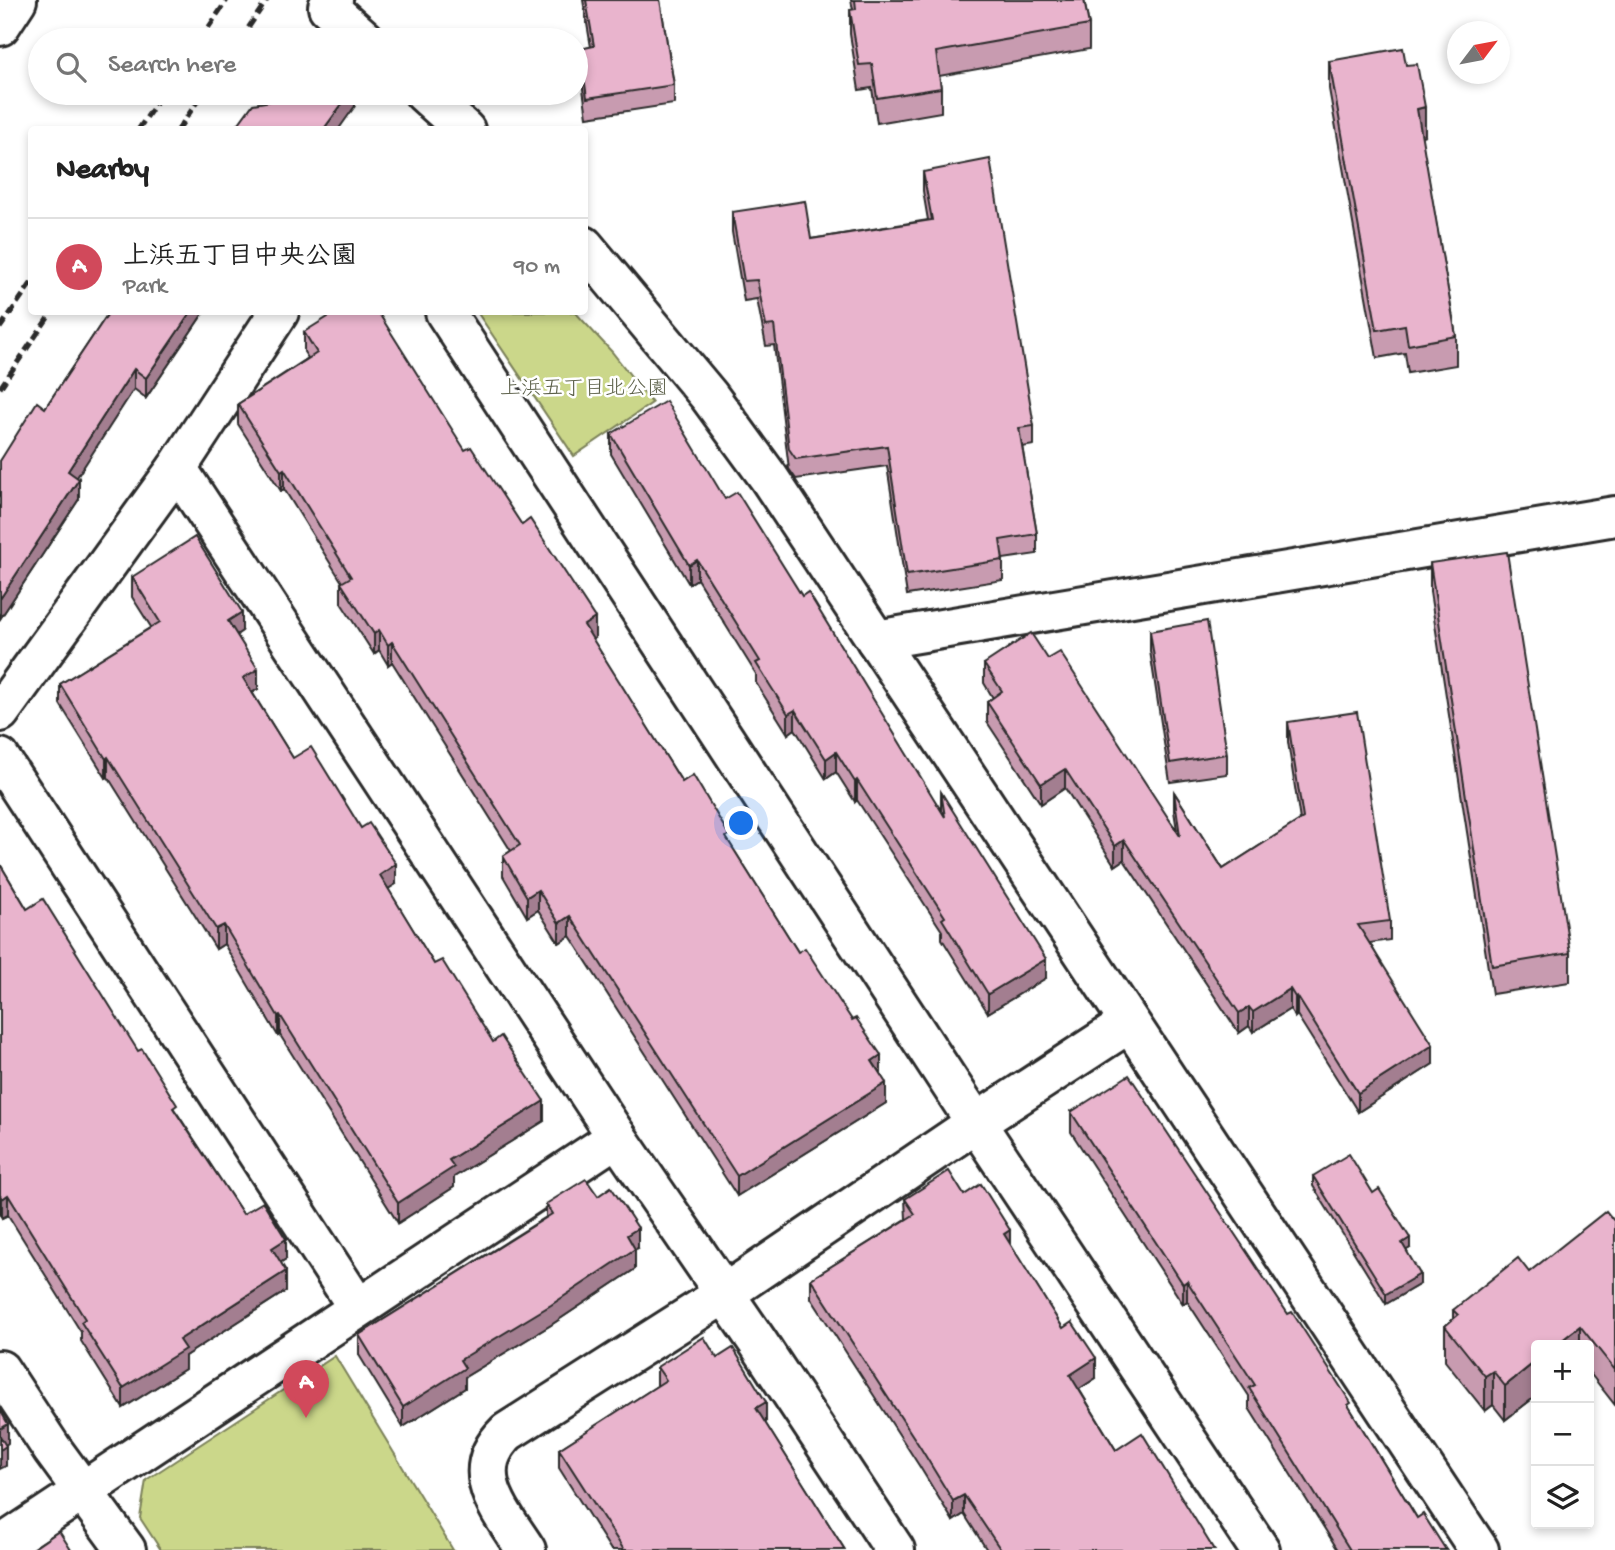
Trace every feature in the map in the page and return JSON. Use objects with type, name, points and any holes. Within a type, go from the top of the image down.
[{"type":"street","points":[[0,26],[17,0]]},
{"type":"street","points":[[333,0],[328,7],[352,28]]},
{"type":"street","points":[[437,105],[461,126]]},
{"type":"street","points":[[588,251],[709,396],[769,478],[1479,1550]]},
{"type":"street","points":[[0,712],[177,468],[277,315]]},
{"type":"street","points":[[447,315],[976,1123],[1260,1550]]},
{"type":"street","points":[[177,468],[617,1137],[895,1550]]},
{"type":"street","points":[[876,640],[1615,516]]},
{"type":"street","points":[[0,758],[358,1308]]},
{"type":"street","points":[[526,1550],[498,1506],[487,1482],[492,1448],[507,1432],[724,1294],[1129,1023]]},
{"type":"street","points":[[0,1546],[617,1137]]},
{"type":"street","points":[[0,1370],[52,1449],[126,1550]]},
{"type":"green space","name":"上浜五丁目北公園","points":[[479,315],[578,315],[612,352],[652,403],[574,456]]},
{"type":"green space","points":[[335,1356],[453,1550],[161,1550],[140,1518],[146,1480]]},
{"type":"building","points":[[586,0],[660,0],[674,85],[588,98],[588,47],[594,46]]},
{"type":"building","points":[[855,0],[1084,0],[1089,25],[936,52],[941,88],[877,98],[872,64],[859,65],[850,10],[856,9]]},
{"type":"building","points":[[1403,48],[1406,65],[1417,64],[1425,107],[1417,109],[1456,336],[1408,345],[1405,325],[1377,330],[1329,61]]},
{"type":"building","points":[[252,105],[341,105],[326,126],[237,126]]},
{"type":"building","points":[[990,159],[1034,426],[1019,428],[1037,534],[1000,540],[1003,560],[907,575],[887,446],[796,459],[789,449],[774,325],[766,326],[757,280],[744,281],[732,212],[805,201],[811,239],[932,220],[923,172]]},
{"type":"building","points":[[107,315],[189,315],[146,378],[134,369],[68,471],[79,479],[0,599],[0,461],[37,402],[45,408]]},
{"type":"building","points":[[331,315],[380,315],[465,450],[471,447],[522,525],[530,519],[595,618],[584,625],[682,782],[693,775],[729,835],[726,837],[798,952],[805,948],[852,1020],[856,1018],[881,1055],[872,1061],[886,1083],[737,1176],[570,916],[559,923],[538,890],[527,897],[503,856],[520,845],[392,642],[388,645],[379,630],[374,634],[341,583],[351,577],[284,469],[281,471],[238,404],[317,353],[304,332]]},
{"type":"building","points":[[666,401],[725,499],[737,492],[802,596],[808,592],[945,817],[941,792],[1046,959],[988,994],[942,919],[945,917],[857,780],[855,782],[836,752],[826,759],[795,710],[788,714],[756,663],[760,661],[697,560],[689,565],[611,434]]},
{"type":"building","points":[[195,537],[242,612],[228,621],[258,669],[243,678],[293,758],[311,747],[361,828],[369,823],[396,864],[380,875],[434,964],[442,960],[493,1042],[501,1036],[544,1101],[449,1160],[454,1167],[398,1203],[280,1015],[278,1016],[224,925],[216,929],[60,684],[160,622],[132,577]]},
{"type":"building","points":[[1507,552],[1570,953],[1492,966],[1430,563]]},
{"type":"building","points":[[1207,621],[1227,754],[1170,763],[1150,631]]},
{"type":"building","points":[[1031,633],[1048,659],[1060,652],[1180,836],[1174,792],[1223,869],[1303,818],[1288,722],[1357,712],[1390,921],[1358,925],[1433,1045],[1358,1093],[1290,989],[1253,1012],[1249,1007],[1239,1013],[1124,840],[1115,846],[1065,769],[1041,784],[987,702],[1002,691],[984,664]]},
{"type":"building","points":[[0,864],[27,909],[43,899],[138,1051],[142,1049],[177,1105],[173,1108],[243,1214],[263,1202],[286,1239],[272,1248],[286,1271],[179,1340],[185,1349],[123,1388],[81,1322],[85,1319],[8,1195],[2,1199],[0,1195]]},
{"type":"building","points":[[1129,1075],[1288,1314],[1292,1312],[1351,1403],[1348,1405],[1417,1518],[1423,1514],[1446,1550],[1350,1550],[1249,1388],[1255,1385],[1187,1281],[1183,1284],[1071,1112]]},
{"type":"building","points":[[1349,1154],[1373,1193],[1379,1189],[1410,1238],[1402,1243],[1420,1274],[1386,1294],[1313,1176]]},
{"type":"building","points":[[949,1171],[964,1195],[981,1184],[1010,1230],[1004,1234],[1063,1328],[1072,1322],[1096,1358],[1070,1375],[1116,1450],[1142,1433],[1214,1550],[1001,1550],[964,1495],[953,1501],[811,1279],[915,1214],[905,1199]]},
{"type":"building","points":[[586,1179],[598,1196],[611,1187],[638,1228],[627,1235],[635,1249],[551,1305],[460,1360],[465,1368],[403,1407],[359,1335],[552,1214],[546,1204]]},
{"type":"building","points":[[1606,1211],[1615,1222],[1615,1370],[1594,1340],[1580,1326],[1562,1340],[1531,1340],[1531,1365],[1505,1386],[1493,1371],[1485,1376],[1445,1326],[1458,1315],[1453,1310],[1518,1258],[1529,1272]]},
{"type":"building","points":[[704,1337],[717,1358],[733,1348],[766,1402],[756,1408],[845,1550],[624,1550],[559,1449],[666,1380],[657,1367]]},
{"type":"building","points":[[0,1410],[8,1424],[0,1429]]},
{"type":"building","points":[[0,1436],[6,1446],[0,1450]]},
{"type":"building","points":[[59,1531],[71,1550],[31,1550]]},
{"type":"railway","points":[[208,28],[227,0]]},
{"type":"railway","points":[[248,28],[267,0]]},
{"type":"railway","points":[[141,126],[155,105]]},
{"type":"railway","points":[[181,126],[195,105]]},
{"type":"railway","points":[[0,328],[28,288]]},
{"type":"railway","points":[[0,388],[50,315]]},
{"type":"place","name":"上浜五丁目中央公園","points":[[306,1418]]}]
